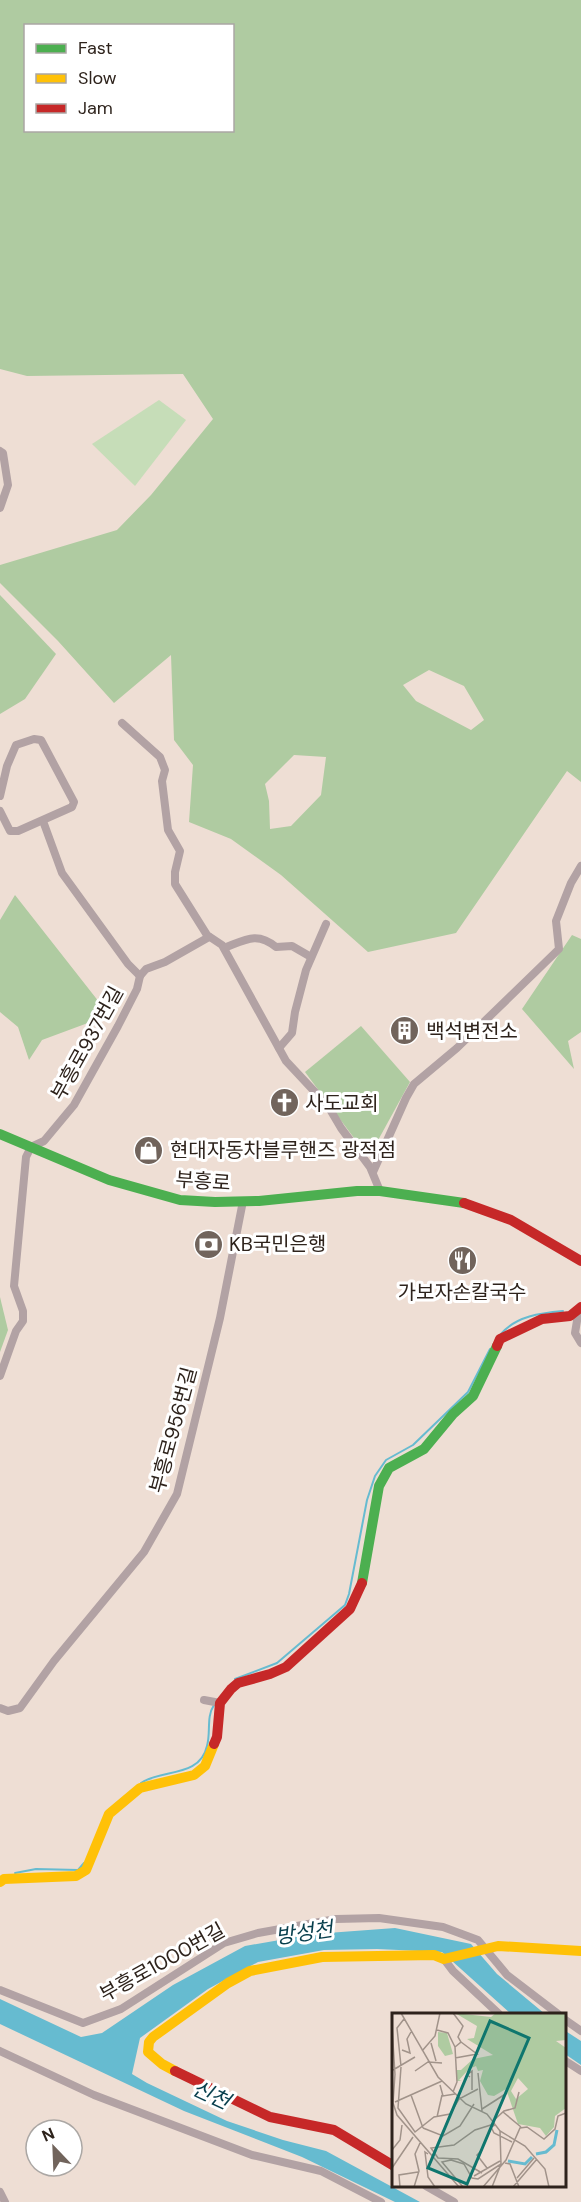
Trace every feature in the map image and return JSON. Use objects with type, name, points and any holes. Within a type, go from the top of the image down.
[{"type":"street","points":[[0,451],[3,453],[8,485],[0,508]]},
{"type":"street","points":[[122,723],[160,757],[165,770],[162,781],[168,830],[180,851],[175,872],[176,884],[209,936],[224,948],[286,1061],[328,1106],[373,1172],[380,1191]]},
{"type":"street","points":[[0,796],[7,766],[16,745],[33,739],[40,740],[74,802],[72,807],[18,831],[10,831],[0,811]]},
{"type":"street","name":"부흥로937번길","points":[[43,821],[62,873],[128,964],[140,976]]},
{"type":"street","points":[[373,1172],[405,1098],[414,1084],[457,1047],[559,949],[556,921],[571,883],[581,866]]},
{"type":"street","points":[[279,1048],[292,1033],[294,1012],[311,957],[326,924]]},
{"type":"street","name":"부흥로937번길","points":[[31,1147],[44,1141],[74,1104],[118,1026],[140,976],[146,969],[165,962],[209,936]]},
{"type":"street","points":[[224,948],[254,938],[265,938],[276,947],[292,946],[311,957]]},
{"type":"street","name":"부흥로","points":[[0,1134],[109,1180],[137,1190],[180,1200],[243,1202],[357,1191],[380,1191],[462,1202],[484,1209],[538,1234],[580,1257]]},
{"type":"street","points":[[0,1376],[16,1331],[23,1321],[23,1311],[14,1286],[14,1263],[26,1158],[31,1147]]},
{"type":"street","name":"부흥로956번길","points":[[0,1708],[8,1711],[20,1708],[54,1661],[144,1552],[177,1494],[220,1318],[243,1202]]},
{"type":"street","points":[[580,1308],[575,1333],[581,1343]]},
{"type":"street","points":[[0,1882],[4,1879],[76,1876],[86,1870],[109,1814],[140,1788],[194,1775],[205,1766],[217,1737],[220,1703],[237,1683],[286,1667],[350,1608],[361,1587],[379,1486],[389,1468],[424,1449],[453,1414],[472,1396],[500,1339],[542,1319],[570,1316],[580,1308]]},
{"type":"street","points":[[204,1700],[220,1703]]},
{"type":"street","name":"부흥로1000번길","points":[[0,1990],[83,2023],[121,2009],[224,1943],[258,1933],[336,1919],[379,1918],[443,1927],[478,1940],[507,1975],[557,2013]]},
{"type":"street","points":[[444,1959],[484,1948],[517,1946],[581,1951]]},
{"type":"street","points":[[392,2165],[333,2130],[270,2117],[162,2064],[148,2052],[149,2042],[228,1983],[250,1971],[322,1957],[434,1955],[444,1959],[453,1971],[499,2013]]},
{"type":"street","points":[[566,2020],[581,2031]]},
{"type":"street","points":[[0,2051],[94,2095],[241,2151],[321,2171],[381,2202]]},
{"type":"street","points":[[566,2061],[581,2071]]},
{"type":"street","points":[[428,2187],[454,2202]]},
{"type":"street","points":[[0,2192],[5,2202]]},
{"type":"green space","points":[[0,0],[581,0],[581,782],[567,771],[456,933],[368,952],[281,875],[231,839],[189,822],[193,765],[174,740],[171,655],[114,703],[58,641],[0,583],[0,565],[117,530],[151,495],[213,419],[183,374],[27,376],[0,369]],"holes":[[[429,670],[464,686],[484,720],[471,730],[416,701],[403,685]],[[294,755],[326,757],[321,795],[291,826],[270,829],[269,801],[265,784]]]},
{"type":"green space","points":[[159,400],[186,420],[135,486],[92,444]]},
{"type":"green space","points":[[0,595],[56,654],[25,699],[0,714]]},
{"type":"green space","points":[[15,895],[99,1002],[104,1017],[42,1040],[29,1060],[18,1027],[0,1012],[0,920]]},
{"type":"green space","points":[[572,935],[581,939],[581,1032],[568,1041],[574,1069],[522,1009]]},
{"type":"green space","points":[[361,1026],[410,1082],[371,1153],[357,1142],[305,1072]]},
{"type":"green space","points":[[0,1297],[8,1330],[0,1352]]},
{"type":"water","points":[[395,1928],[471,1944],[497,1974],[544,2013],[510,2013],[442,1952],[377,1949],[324,1950],[258,1962],[208,1989],[140,2038],[132,2074],[227,2121],[283,2140],[326,2151],[420,2202],[395,2202],[302,2157],[184,2111],[0,2024],[0,1999],[81,2037],[102,2033],[173,1985],[245,1946],[314,1934]]},
{"type":"water","points":[[566,2031],[581,2041],[581,2065],[566,2055]]},
{"type":"waterway","points":[[501,1334],[521,1319],[563,1311]]},
{"type":"waterway","points":[[235,1679],[277,1663],[345,1605],[367,1500],[375,1476],[386,1460],[413,1445],[468,1392],[490,1349]]},
{"type":"waterway","points":[[141,1783],[197,1763],[207,1746],[210,1714],[214,1705]]},
{"type":"waterway","points":[[15,1873],[36,1869],[78,1870],[84,1863]]},
{"type":"traffic: fast","points":[[0,1134],[109,1180],[180,1200],[259,1201],[357,1191],[380,1191],[464,1203]]},
{"type":"traffic: fast","points":[[362,1583],[379,1486],[389,1468],[424,1449],[453,1414],[473,1396],[497,1346]]},
{"type":"traffic: slow","points":[[0,1882],[4,1879],[76,1876],[86,1870],[109,1814],[140,1788],[194,1775],[205,1766],[214,1744]]},
{"type":"traffic: slow","points":[[175,2071],[148,2052],[149,2042],[228,1983],[250,1971],[322,1957],[434,1955],[444,1959],[498,1946],[581,1951]]},
{"type":"traffic: jam","points":[[464,1203],[511,1220],[581,1261]]},
{"type":"traffic: jam","points":[[497,1346],[500,1339],[542,1319],[570,1316],[581,1307]]},
{"type":"traffic: jam","points":[[214,1744],[217,1737],[220,1703],[231,1689],[238,1683],[286,1667],[350,1609],[362,1583]]},
{"type":"traffic: jam","points":[[175,2071],[270,2117],[334,2130],[392,2165]]},
{"type":"place","name":"백석변전소","points":[[405,1031]]},
{"type":"place","name":"사도교회","points":[[284,1103]]},
{"type":"place","name":"현대자동차블루핸즈 광적점","points":[[149,1150]]},
{"type":"place","name":"KB국민은행","points":[[208,1244]]},
{"type":"place","name":"가보자손칼국수","points":[[462,1261]]},
{"type":"water label","name":"방성천","points":[[304,1933]]},
{"type":"water label","name":"신천","points":[[211,2095]]}]
